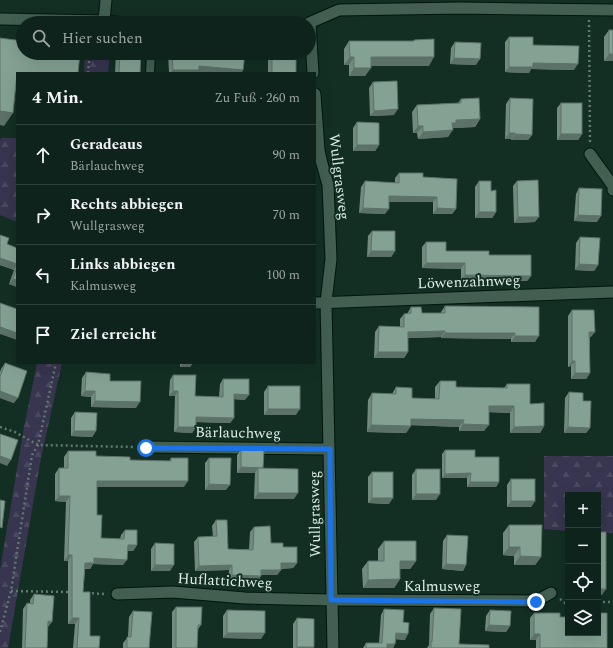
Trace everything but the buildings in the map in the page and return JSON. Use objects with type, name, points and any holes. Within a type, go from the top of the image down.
[{"type":"street","points":[[104,16],[106,0]]},
{"type":"street","points":[[316,20],[339,10],[460,8],[613,10]]},
{"type":"street","points":[[0,19],[16,19]]},
{"type":"street","points":[[312,60],[313,72]]},
{"type":"street","name":"Wullgrasweg","points":[[316,118],[317,142],[320,160],[328,185],[330,209],[331,259],[320,302],[330,449],[331,600],[333,648]]},
{"type":"street","points":[[590,154],[613,186],[613,190]]},
{"type":"street","name":"Löwenzahnweg","points":[[320,302],[613,292]]},
{"type":"street","name":"Bärlauchweg","points":[[146,448],[330,449]]},
{"type":"street","name":"Huflattichweg","points":[[117,594],[173,592],[245,598],[331,600]]},
{"type":"street","name":"Kalmusweg","points":[[331,600],[536,602],[551,593]]},
{"type":"lane","points":[[150,72],[151,60]]},
{"type":"path","points":[[589,10],[590,154]]},
{"type":"path","points":[[88,72],[89,60]]},
{"type":"path","points":[[0,632],[11,591],[32,455],[38,445],[56,364]]},
{"type":"path","points":[[0,427],[14,432],[38,445],[146,448]]},
{"type":"path","points":[[11,591],[70,592]]},
{"type":"path","points":[[86,593],[117,594]]},
{"type":"path","points":[[601,602],[613,602]]},
{"type":"green space","points":[[85,60],[109,60],[108,72],[84,72]]},
{"type":"green space","points":[[1,138],[16,138],[16,222],[0,215]]},
{"type":"green space","points":[[37,364],[62,364],[41,458],[8,648],[0,648],[0,570],[24,427]]},
{"type":"green space","points":[[544,456],[613,456],[613,533],[601,532],[601,492],[565,492],[565,531],[544,529]]},
{"type":"route","points":[[146,448],[330,449],[331,600],[536,602]]}]
